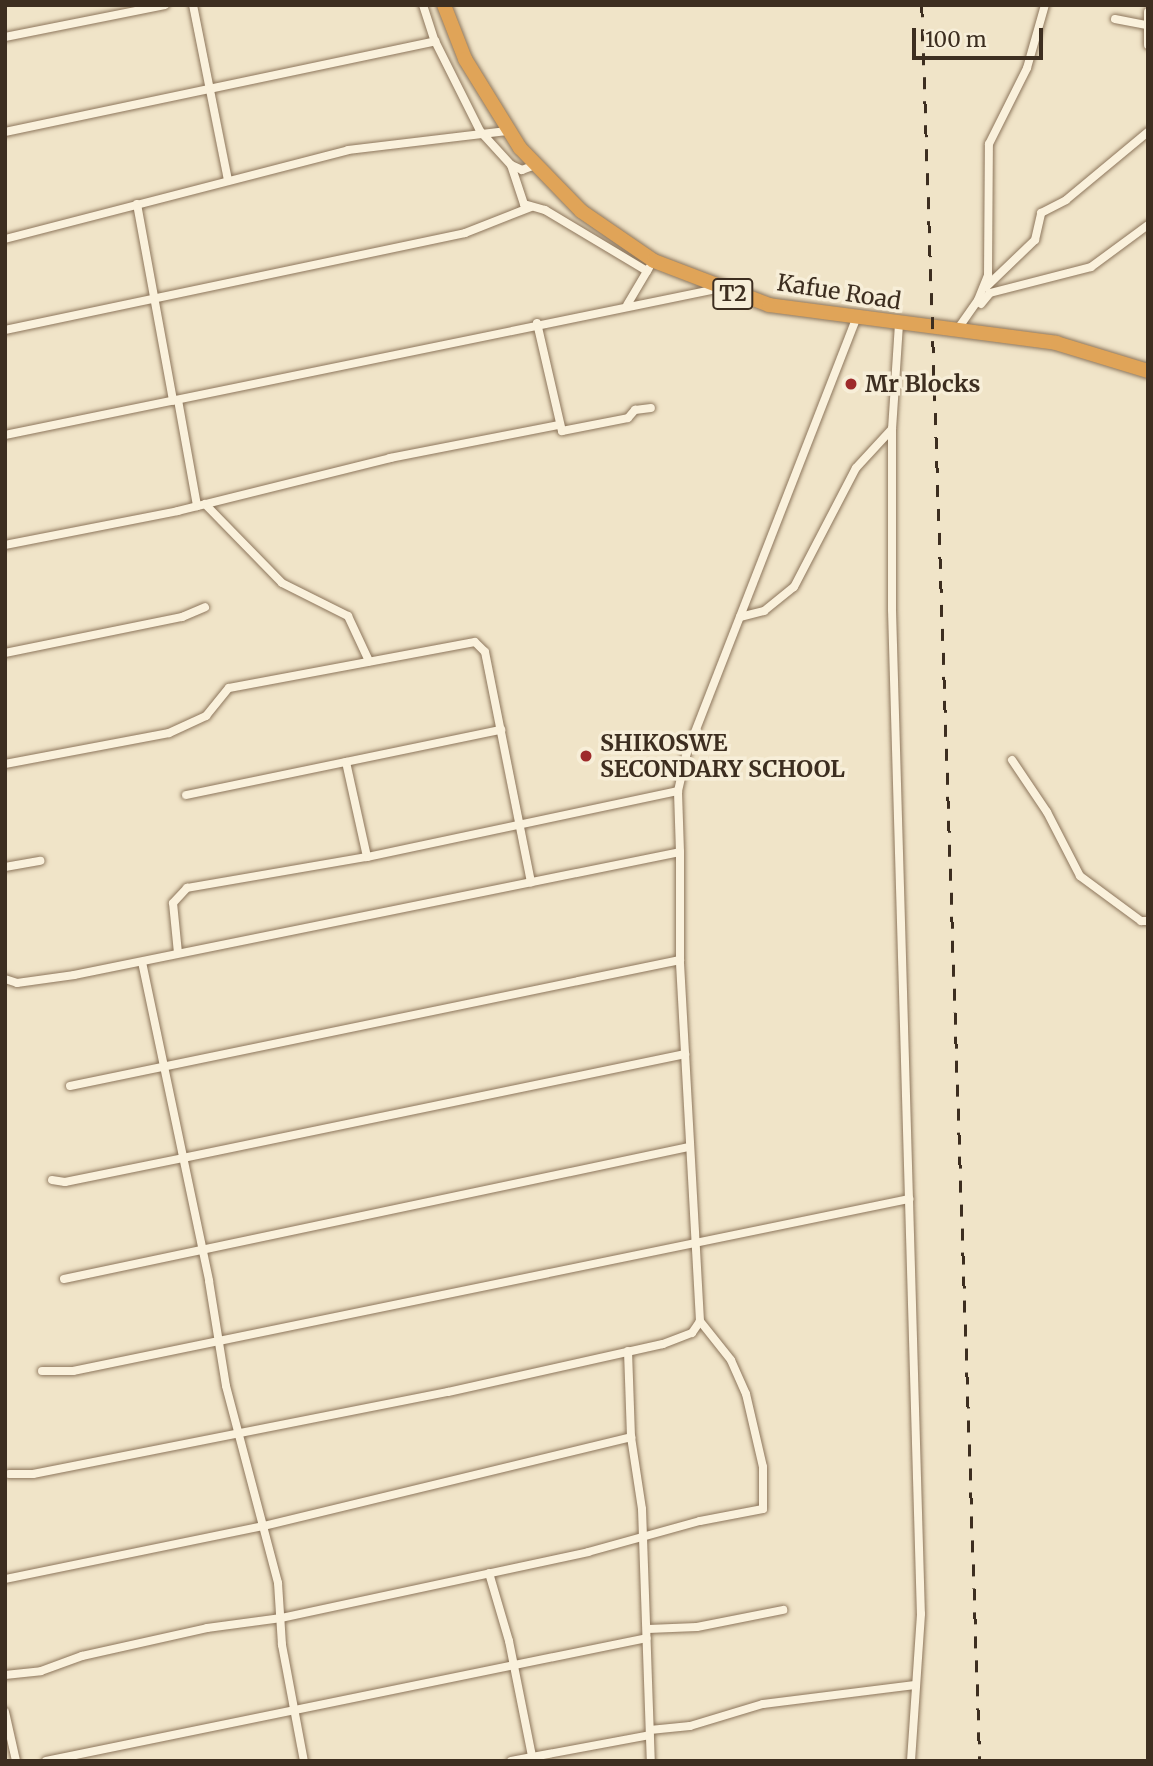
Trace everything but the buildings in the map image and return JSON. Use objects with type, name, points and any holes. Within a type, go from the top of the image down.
[{"type":"highway","name":"Kafue Road","points":[[444,5],[466,59],[507,131],[535,165],[596,223],[651,266],[769,306],[856,320],[961,325],[1070,345],[1148,371]]},
{"type":"street","points":[[5,37],[166,5]]},
{"type":"street","points":[[193,5],[228,180]]},
{"type":"street","points":[[423,5],[435,41],[480,131],[511,165],[522,170],[535,165]]},
{"type":"street","points":[[986,287],[987,154],[994,129],[1027,68],[1045,5]]},
{"type":"street","points":[[1148,12],[1145,25],[1148,44]]},
{"type":"street","points":[[1115,19],[1145,25]]},
{"type":"street","points":[[5,132],[208,86],[435,41]]},
{"type":"street","points":[[5,239],[228,180],[372,146],[480,131],[507,131]]},
{"type":"street","points":[[961,325],[986,287],[1035,240],[1041,213],[1066,200],[1148,132]]},
{"type":"street","points":[[511,165],[524,204],[545,210],[651,266],[626,304]]},
{"type":"street","points":[[138,204],[155,301],[201,505],[282,583],[348,616],[369,661]]},
{"type":"street","points":[[5,330],[155,301],[465,233],[531,207]]},
{"type":"street","points":[[961,325],[990,293],[1091,267],[1148,225]]},
{"type":"street","points":[[5,435],[626,304],[717,289]]},
{"type":"street","points":[[5,1675],[41,1671],[82,1656],[207,1628],[281,1618],[489,1573],[763,1509],[763,1466],[746,1394],[731,1360],[700,1321],[693,1242],[680,960],[678,791],[686,755],[856,320]]},
{"type":"street","points":[[537,323],[558,425]]},
{"type":"street","points":[[899,324],[892,429],[892,610],[921,1614],[911,1761]]},
{"type":"street","points":[[5,545],[201,505],[390,458],[558,425],[569,432],[651,408]]},
{"type":"street","points":[[740,617],[764,611],[794,587],[856,468],[892,429]]},
{"type":"street","points":[[5,653],[182,617],[205,607]]},
{"type":"street","points":[[5,764],[169,733],[206,716],[229,688],[479,643],[522,824],[531,882]]},
{"type":"street","points":[[186,795],[501,730]]},
{"type":"street","points":[[1012,760],[1048,812],[1080,876],[1141,921],[1148,921]]},
{"type":"street","points":[[346,762],[366,857]]},
{"type":"street","points":[[178,953],[173,903],[187,888],[366,857],[678,791]]},
{"type":"street","points":[[6,980],[41,981],[74,975],[680,852]]},
{"type":"street","points":[[5,867],[40,862]]},
{"type":"street","points":[[70,1086],[680,960]]},
{"type":"street","points":[[142,962],[166,1066],[226,1386],[264,1526],[304,1761]]},
{"type":"street","points":[[52,1180],[65,1182],[685,1054]]},
{"type":"street","points":[[64,1279],[690,1147]]},
{"type":"street","points":[[42,1371],[74,1371],[909,1199]]},
{"type":"street","points":[[9,1474],[33,1474],[240,1434],[683,1339],[700,1321]]},
{"type":"street","points":[[628,1351],[631,1437],[642,1509],[651,1761]]},
{"type":"street","points":[[5,1579],[264,1526],[631,1437]]},
{"type":"street","points":[[489,1573],[532,1756]]},
{"type":"street","points":[[46,1761],[293,1708],[513,1668],[561,1653],[648,1633],[697,1627],[783,1610]]},
{"type":"street","points":[[511,1761],[690,1726],[763,1704],[915,1685]]},
{"type":"street","points":[[5,1712],[16,1761]]},
{"type":"railway","points":[[922,5],[980,1761]]},
{"type":"place","name":"Mr Blocks","points":[[851,384]]},
{"type":"place","name":"SHIKOSWE SECONDARY SCHOOL","points":[[586,756]]}]
